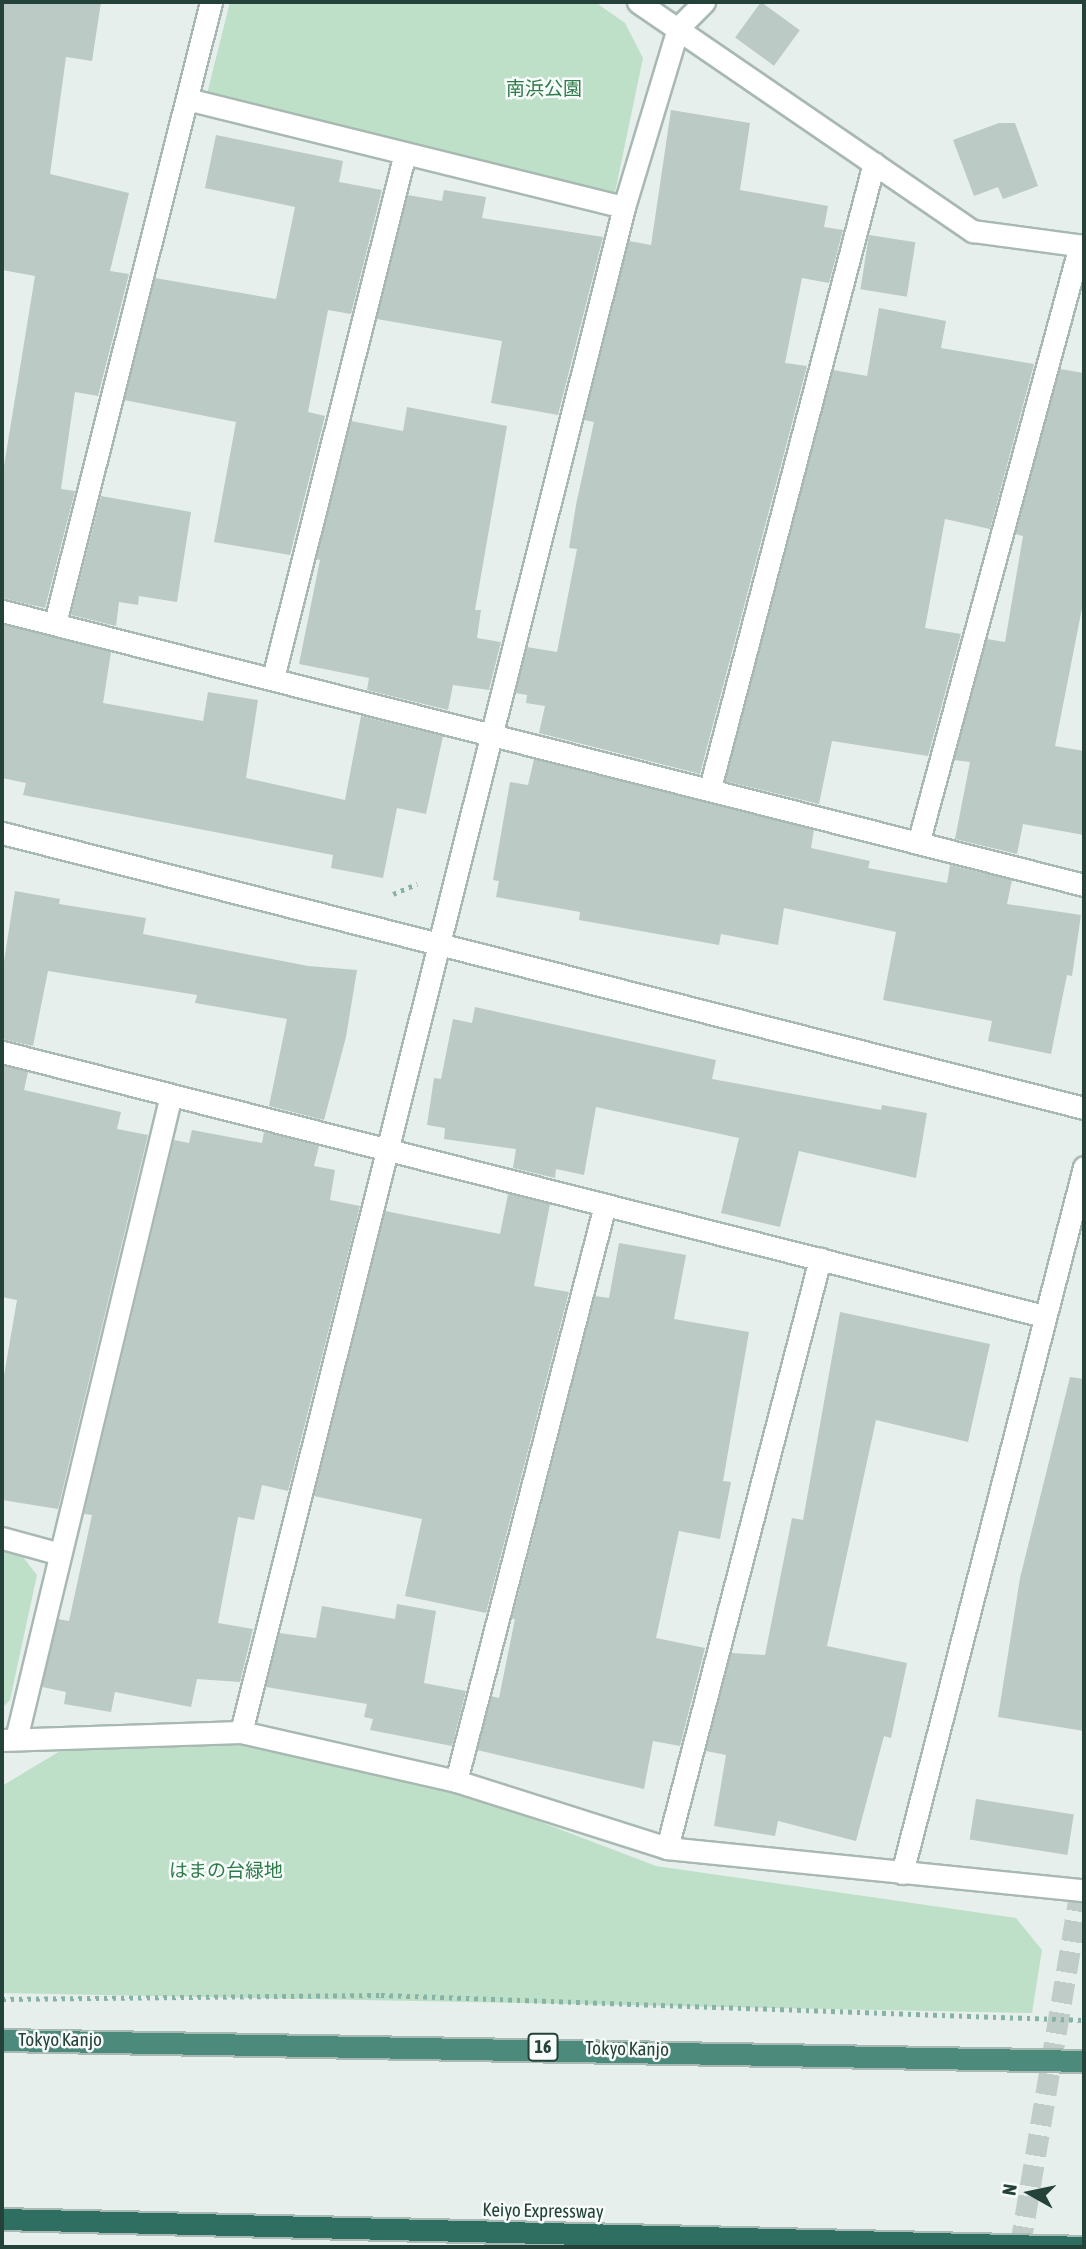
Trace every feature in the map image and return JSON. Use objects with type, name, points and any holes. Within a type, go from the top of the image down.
[{"type":"highway","name":"Tokyo Kanjo","points":[[2,2040],[1084,2061]]},
{"type":"highway","name":"Keiyo Expressway","points":[[2,2219],[1083,2247]]},
{"type":"street","points":[[55,623],[211,2]]},
{"type":"street","points":[[638,2],[973,231],[1082,245],[919,840]]},
{"type":"street","points":[[241,1732],[624,207],[678,28],[704,2]]},
{"type":"street","points":[[187,99],[624,207]]},
{"type":"street","points":[[273,678],[405,153]]},
{"type":"street","points":[[710,788],[874,163]]},
{"type":"street","points":[[2,611],[919,840],[1084,885]]},
{"type":"street","points":[[2,833],[1084,1108]]},
{"type":"street","points":[[2,1052],[1044,1316]]},
{"type":"street","points":[[172,1095],[60,1554],[9,1740],[241,1732],[456,1781],[667,1849],[1084,1890]]},
{"type":"street","points":[[902,1873],[1084,1167]]},
{"type":"street","points":[[456,1781],[605,1205]]},
{"type":"street","points":[[667,1849],[820,1259]]},
{"type":"street","points":[[2,1538],[60,1554]]},
{"type":"path","points":[[2,1999],[381,1996],[1084,2020]]},
{"type":"green space","name":"南浜公園","points":[[230,2],[595,2],[625,23],[643,58],[614,197],[207,94]]},
{"type":"green space","points":[[2,1548],[19,1552],[37,1575],[10,1700],[2,1708]]},
{"type":"green space","name":"はまの台緑地","points":[[235,1744],[454,1789],[656,1866],[1016,1918],[1042,1950],[1032,2013],[2,1993],[2,1786],[65,1748]]},
{"type":"building","points":[[2,2],[101,2],[92,61],[66,57],[50,174],[129,193],[110,271],[129,274],[98,396],[75,392],[61,489],[75,491],[45,608],[2,598],[2,478],[35,276],[2,270]]},
{"type":"building","points":[[761,2],[800,30],[774,66],[735,38]]},
{"type":"building","points":[[671,110],[750,123],[740,190],[828,206],[824,227],[843,230],[829,283],[802,278],[785,363],[807,366],[700,774],[539,733],[545,706],[526,703],[527,695],[515,693],[527,647],[557,652],[577,549],[569,548],[594,422],[584,420],[629,241],[651,245]]},
{"type":"building","points":[[999,123],[1015,123],[1038,186],[1003,199],[998,187],[974,196],[953,140]]},
{"type":"building","points":[[216,135],[343,161],[339,182],[382,190],[351,314],[328,310],[308,412],[325,416],[290,555],[214,542],[236,422],[124,400],[155,278],[276,299],[295,207],[205,188]]},
{"type":"building","points":[[444,190],[486,197],[482,218],[603,237],[558,415],[491,403],[502,341],[377,319],[408,195],[442,201]]},
{"type":"building","points":[[869,235],[915,242],[907,297],[860,289]]},
{"type":"building","points":[[879,308],[946,321],[941,348],[1034,364],[990,529],[945,519],[925,628],[961,634],[928,756],[832,741],[819,804],[725,781],[833,370],[867,376]]},
{"type":"building","points":[[1060,369],[1084,373],[1084,598],[1055,746],[1084,751],[1084,835],[1023,824],[1017,854],[955,839],[970,762],[954,760],[987,639],[1005,642],[1023,536],[1015,534]]},
{"type":"building","points":[[407,407],[507,426],[475,610],[481,610],[477,638],[501,642],[489,690],[453,685],[448,710],[367,690],[369,678],[299,664],[320,560],[316,559],[351,421],[403,431]]},
{"type":"building","points":[[101,496],[191,512],[177,602],[139,596],[138,605],[119,602],[116,626],[71,615]]},
{"type":"building","points":[[2,624],[111,652],[103,703],[203,721],[208,692],[258,700],[246,778],[345,800],[361,716],[443,736],[426,814],[397,808],[383,878],[331,868],[333,855],[23,795],[26,783],[2,778]]},
{"type":"building","points":[[534,759],[814,830],[811,848],[870,861],[868,868],[947,883],[950,865],[1012,880],[1007,904],[1081,915],[1072,976],[1067,975],[1051,1054],[988,1041],[992,1021],[883,1000],[896,932],[784,908],[778,945],[721,934],[719,945],[579,920],[580,912],[496,897],[499,881],[493,880],[510,782],[528,785]]},
{"type":"building","points":[[15,891],[60,899],[59,904],[146,918],[143,934],[308,966],[357,970],[346,1037],[324,1120],[269,1106],[287,1019],[195,1003],[197,995],[48,971],[33,1046],[2,1039],[2,974]]},
{"type":"building","points":[[475,1007],[716,1060],[712,1079],[881,1110],[882,1105],[927,1113],[916,1178],[799,1151],[780,1227],[721,1213],[739,1138],[596,1107],[584,1175],[556,1169],[555,1178],[513,1168],[516,1149],[444,1139],[445,1128],[427,1125],[434,1078],[441,1079],[453,1019],[472,1023]]},
{"type":"building","points":[[2,1065],[28,1072],[24,1090],[121,1112],[117,1129],[148,1135],[58,1509],[2,1500],[2,1387],[17,1300],[2,1297]]},
{"type":"building","points":[[192,1130],[262,1143],[264,1132],[319,1146],[314,1166],[335,1170],[330,1200],[360,1206],[288,1491],[262,1485],[254,1520],[238,1517],[218,1623],[253,1629],[240,1682],[197,1679],[191,1707],[115,1692],[111,1712],[64,1704],[66,1692],[42,1687],[58,1619],[69,1621],[92,1515],[84,1514],[174,1140],[189,1143]]},
{"type":"building","points":[[508,1194],[550,1204],[534,1286],[569,1292],[486,1613],[405,1596],[422,1519],[314,1496],[385,1211],[500,1234]]},
{"type":"building","points":[[619,1243],[686,1255],[674,1319],[749,1332],[723,1481],[731,1482],[720,1539],[679,1531],[656,1638],[705,1648],[680,1746],[653,1741],[644,1789],[477,1750],[491,1696],[499,1698],[515,1619],[512,1619],[595,1296],[609,1298]]},
{"type":"building","points":[[840,1312],[990,1344],[968,1442],[876,1420],[827,1646],[907,1663],[891,1738],[884,1736],[856,1841],[778,1821],[775,1836],[714,1826],[726,1755],[706,1751],[731,1653],[765,1655],[792,1518],[803,1520]]},
{"type":"building","points":[[1070,1377],[1084,1379],[1084,1731],[998,1717],[1020,1578]]},
{"type":"building","points":[[397,1604],[436,1611],[424,1683],[466,1691],[452,1746],[370,1730],[373,1719],[364,1717],[367,1704],[266,1687],[279,1633],[316,1638],[322,1606],[395,1619]]},
{"type":"building","points":[[976,1799],[1074,1814],[1067,1855],[970,1839]]},
{"type":"tunnel","points":[[1020,2247],[1080,1892]]}]
